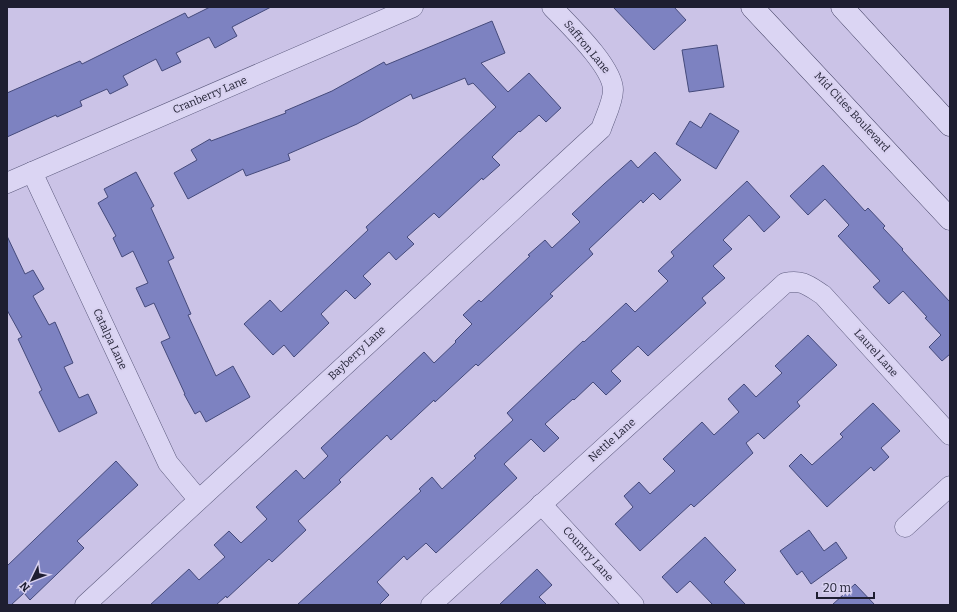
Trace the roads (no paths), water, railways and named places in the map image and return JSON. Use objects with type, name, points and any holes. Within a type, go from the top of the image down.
[{"type":"main road","name":"Mid Cities Boulevard","points":[[752,7],[950,219]]},
{"type":"main road","points":[[842,7],[950,125]]},
{"type":"street","name":"Cranberry Lane","points":[[7,183],[413,7]]},
{"type":"street","name":"Saffron Lane","points":[[552,7],[603,64],[611,77],[613,91]]},
{"type":"street","name":"Bayberry Lane","points":[[85,605],[198,499],[601,129],[613,91]]},
{"type":"street","name":"Catalpa Lane","points":[[32,172],[168,463],[198,499]]},
{"type":"street","name":"Laurel Lane","points":[[795,281],[806,284],[823,295],[950,434]]},
{"type":"street","name":"Nettle Lane","points":[[431,605],[785,283],[795,281]]},
{"type":"street","points":[[905,528],[950,486]]},
{"type":"street","name":"Country Lane","points":[[541,504],[634,605]]}]
